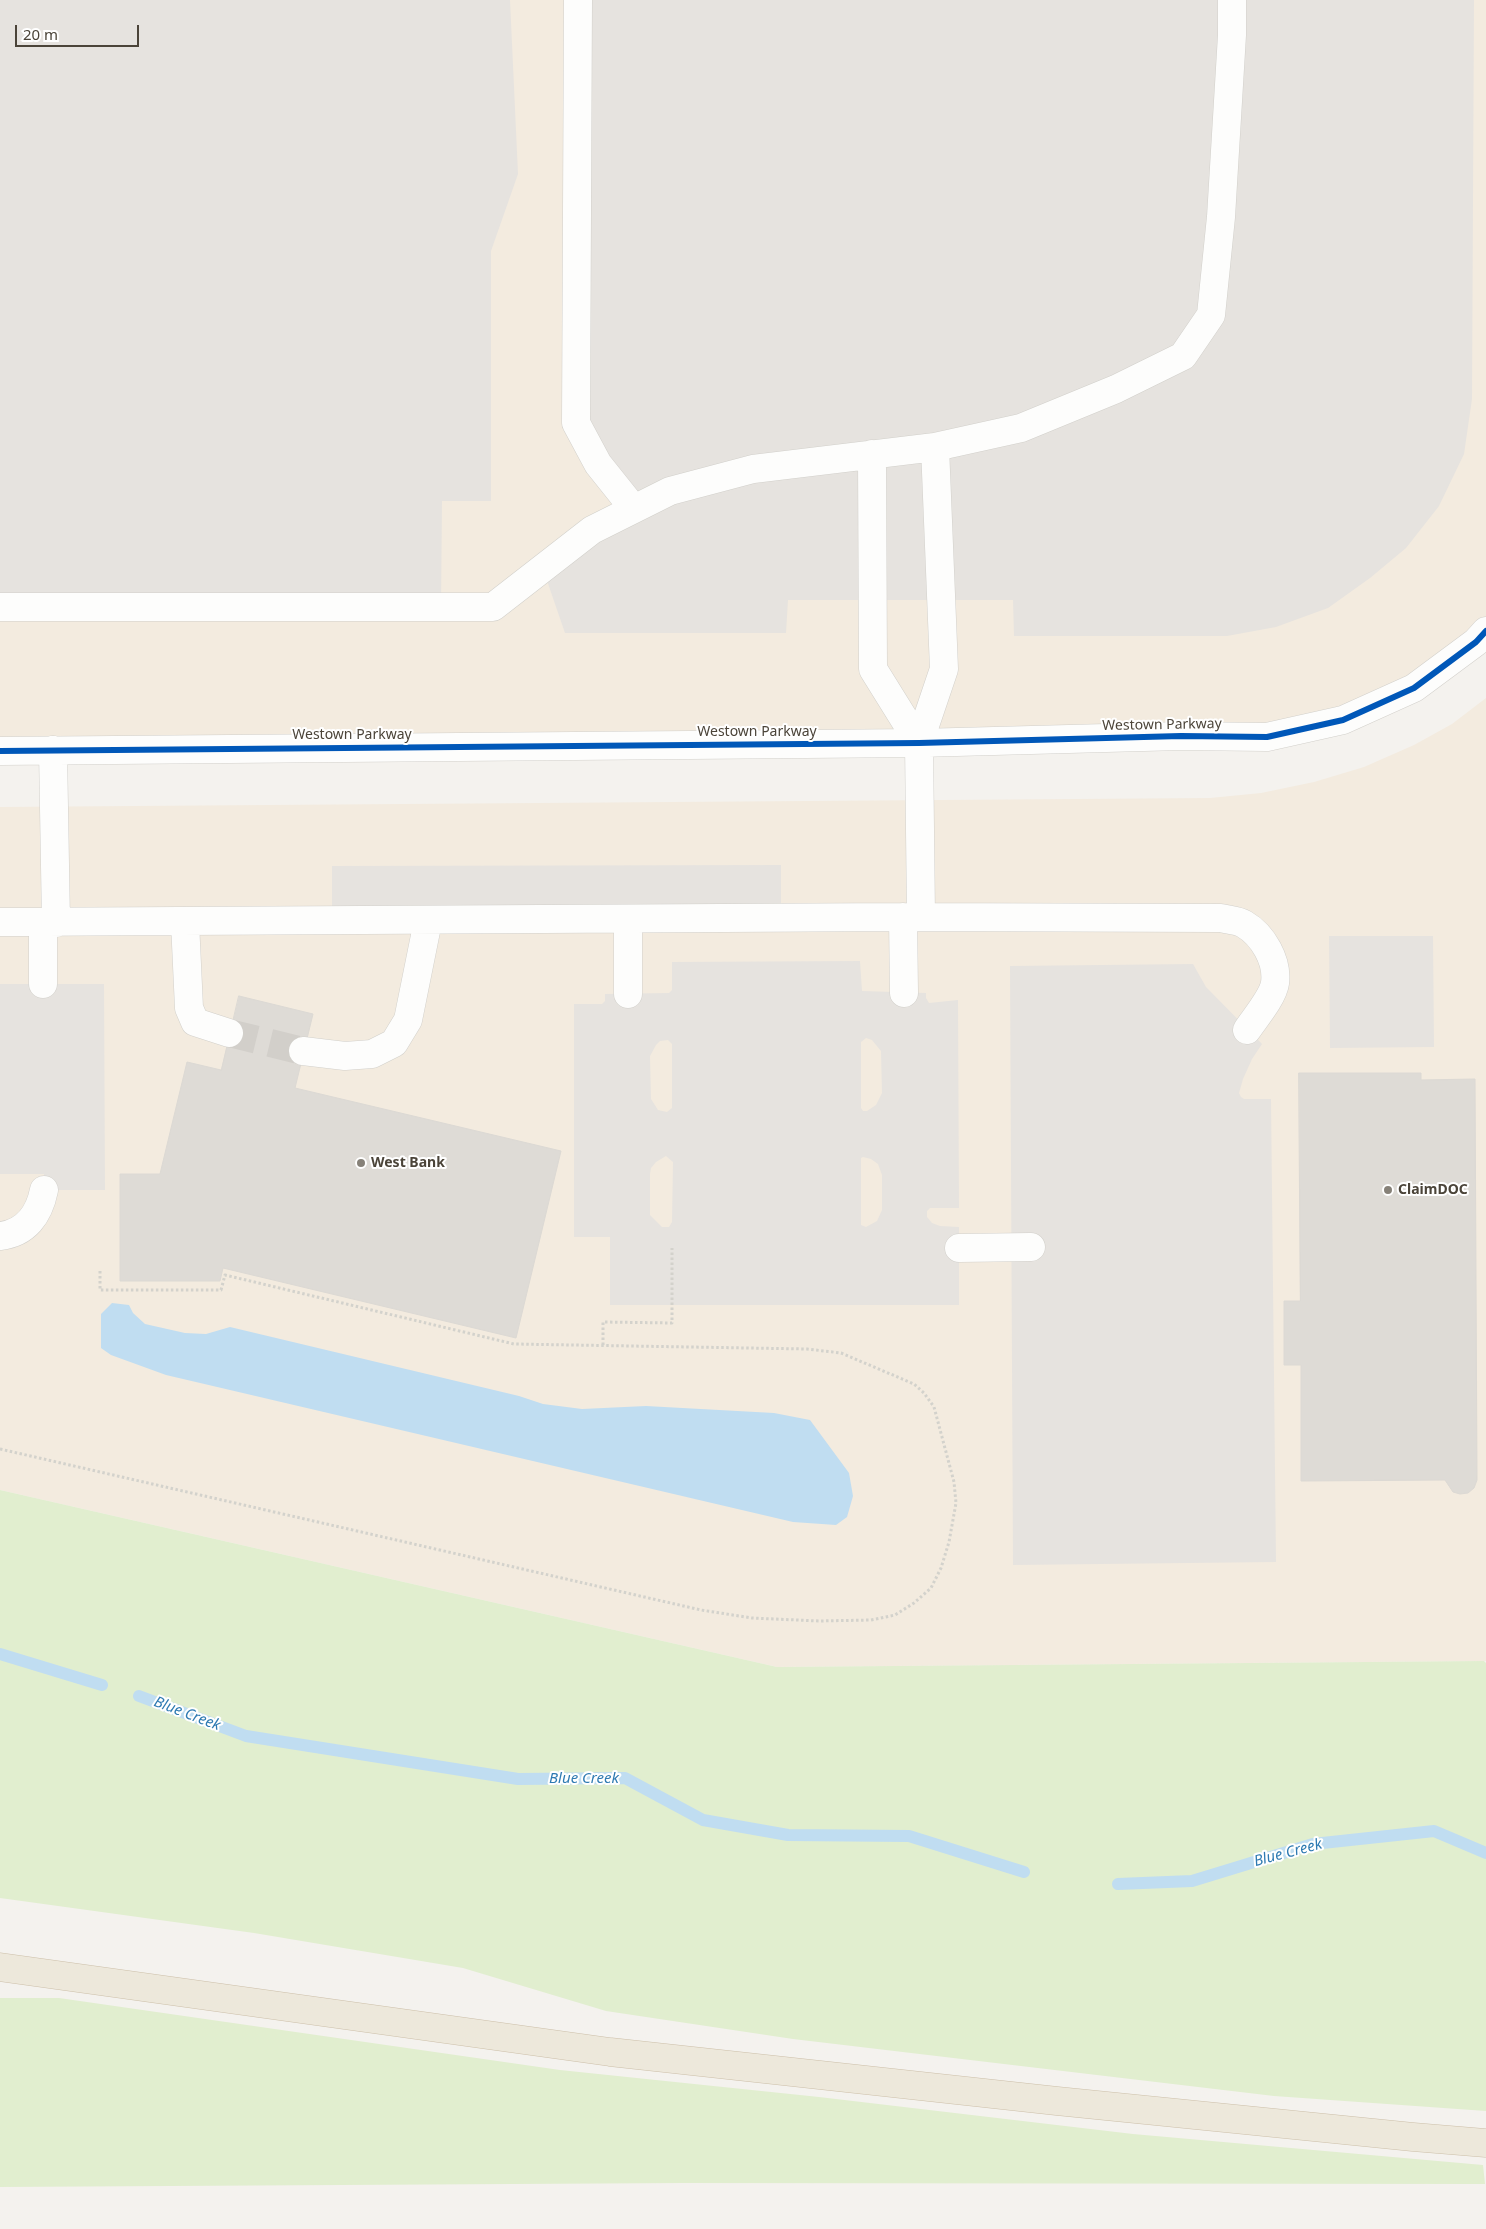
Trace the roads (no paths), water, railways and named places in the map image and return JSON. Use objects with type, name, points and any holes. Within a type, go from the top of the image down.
[{"type":"highway","points":[[0,1966],[448,2031],[610,2052],[1047,2100],[1486,2143]]},
{"type":"street","points":[[578,0],[576,423],[598,464],[634,509]]},
{"type":"street","points":[[0,607],[493,607],[592,530],[670,491],[753,470],[935,447],[1022,428],[1116,389],[1183,356],[1211,315],[1221,217],[1232,35],[1232,0]]},
{"type":"street","points":[[904,992],[912,917],[919,743],[944,669],[935,447]]},
{"type":"street","points":[[872,454],[874,669],[919,743]]},
{"type":"street","name":"Westown Parkway","points":[[0,751],[919,743],[1181,736],[1267,737],[1343,720],[1414,688],[1476,642],[1486,631]]},
{"type":"street","points":[[43,984],[50,923],[53,750]]},
{"type":"street","points":[[0,922],[912,917],[1221,918],[1243,923],[1265,944],[1273,963],[1275,984],[1265,1004],[1247,1030]]},
{"type":"street","points":[[628,919],[628,994]]},
{"type":"street","points":[[304,1051],[345,1056],[372,1054],[394,1043],[408,1020],[428,921]]},
{"type":"street","points":[[185,922],[189,1008],[195,1022],[230,1033]]},
{"type":"street","points":[[0,1236],[26,1227],[41,1205],[44,1190]]},
{"type":"street","points":[[959,1248],[1031,1247]]},
{"type":"water","points":[[112,1303],[129,1305],[133,1313],[145,1324],[185,1333],[206,1334],[230,1327],[519,1396],[543,1404],[582,1409],[646,1406],[774,1413],[810,1420],[849,1473],[853,1496],[847,1517],[836,1525],[793,1522],[166,1375],[111,1355],[101,1348],[101,1314]]},
{"type":"waterway","name":"Blue Creek","points":[[0,1654],[102,1685]]},
{"type":"waterway","name":"Blue Creek","points":[[139,1696],[246,1736],[518,1779],[625,1778],[703,1820],[788,1835],[909,1836],[1024,1872]]},
{"type":"waterway","name":"Blue Creek","points":[[1118,1884],[1192,1881],[1313,1844],[1434,1831],[1486,1853]]},
{"type":"tunnel","points":[[229,1033],[303,1051]]},
{"type":"place","name":"West Bank","points":[[361,1163]]},
{"type":"place","name":"ClaimDOC","points":[[1388,1190]]}]
